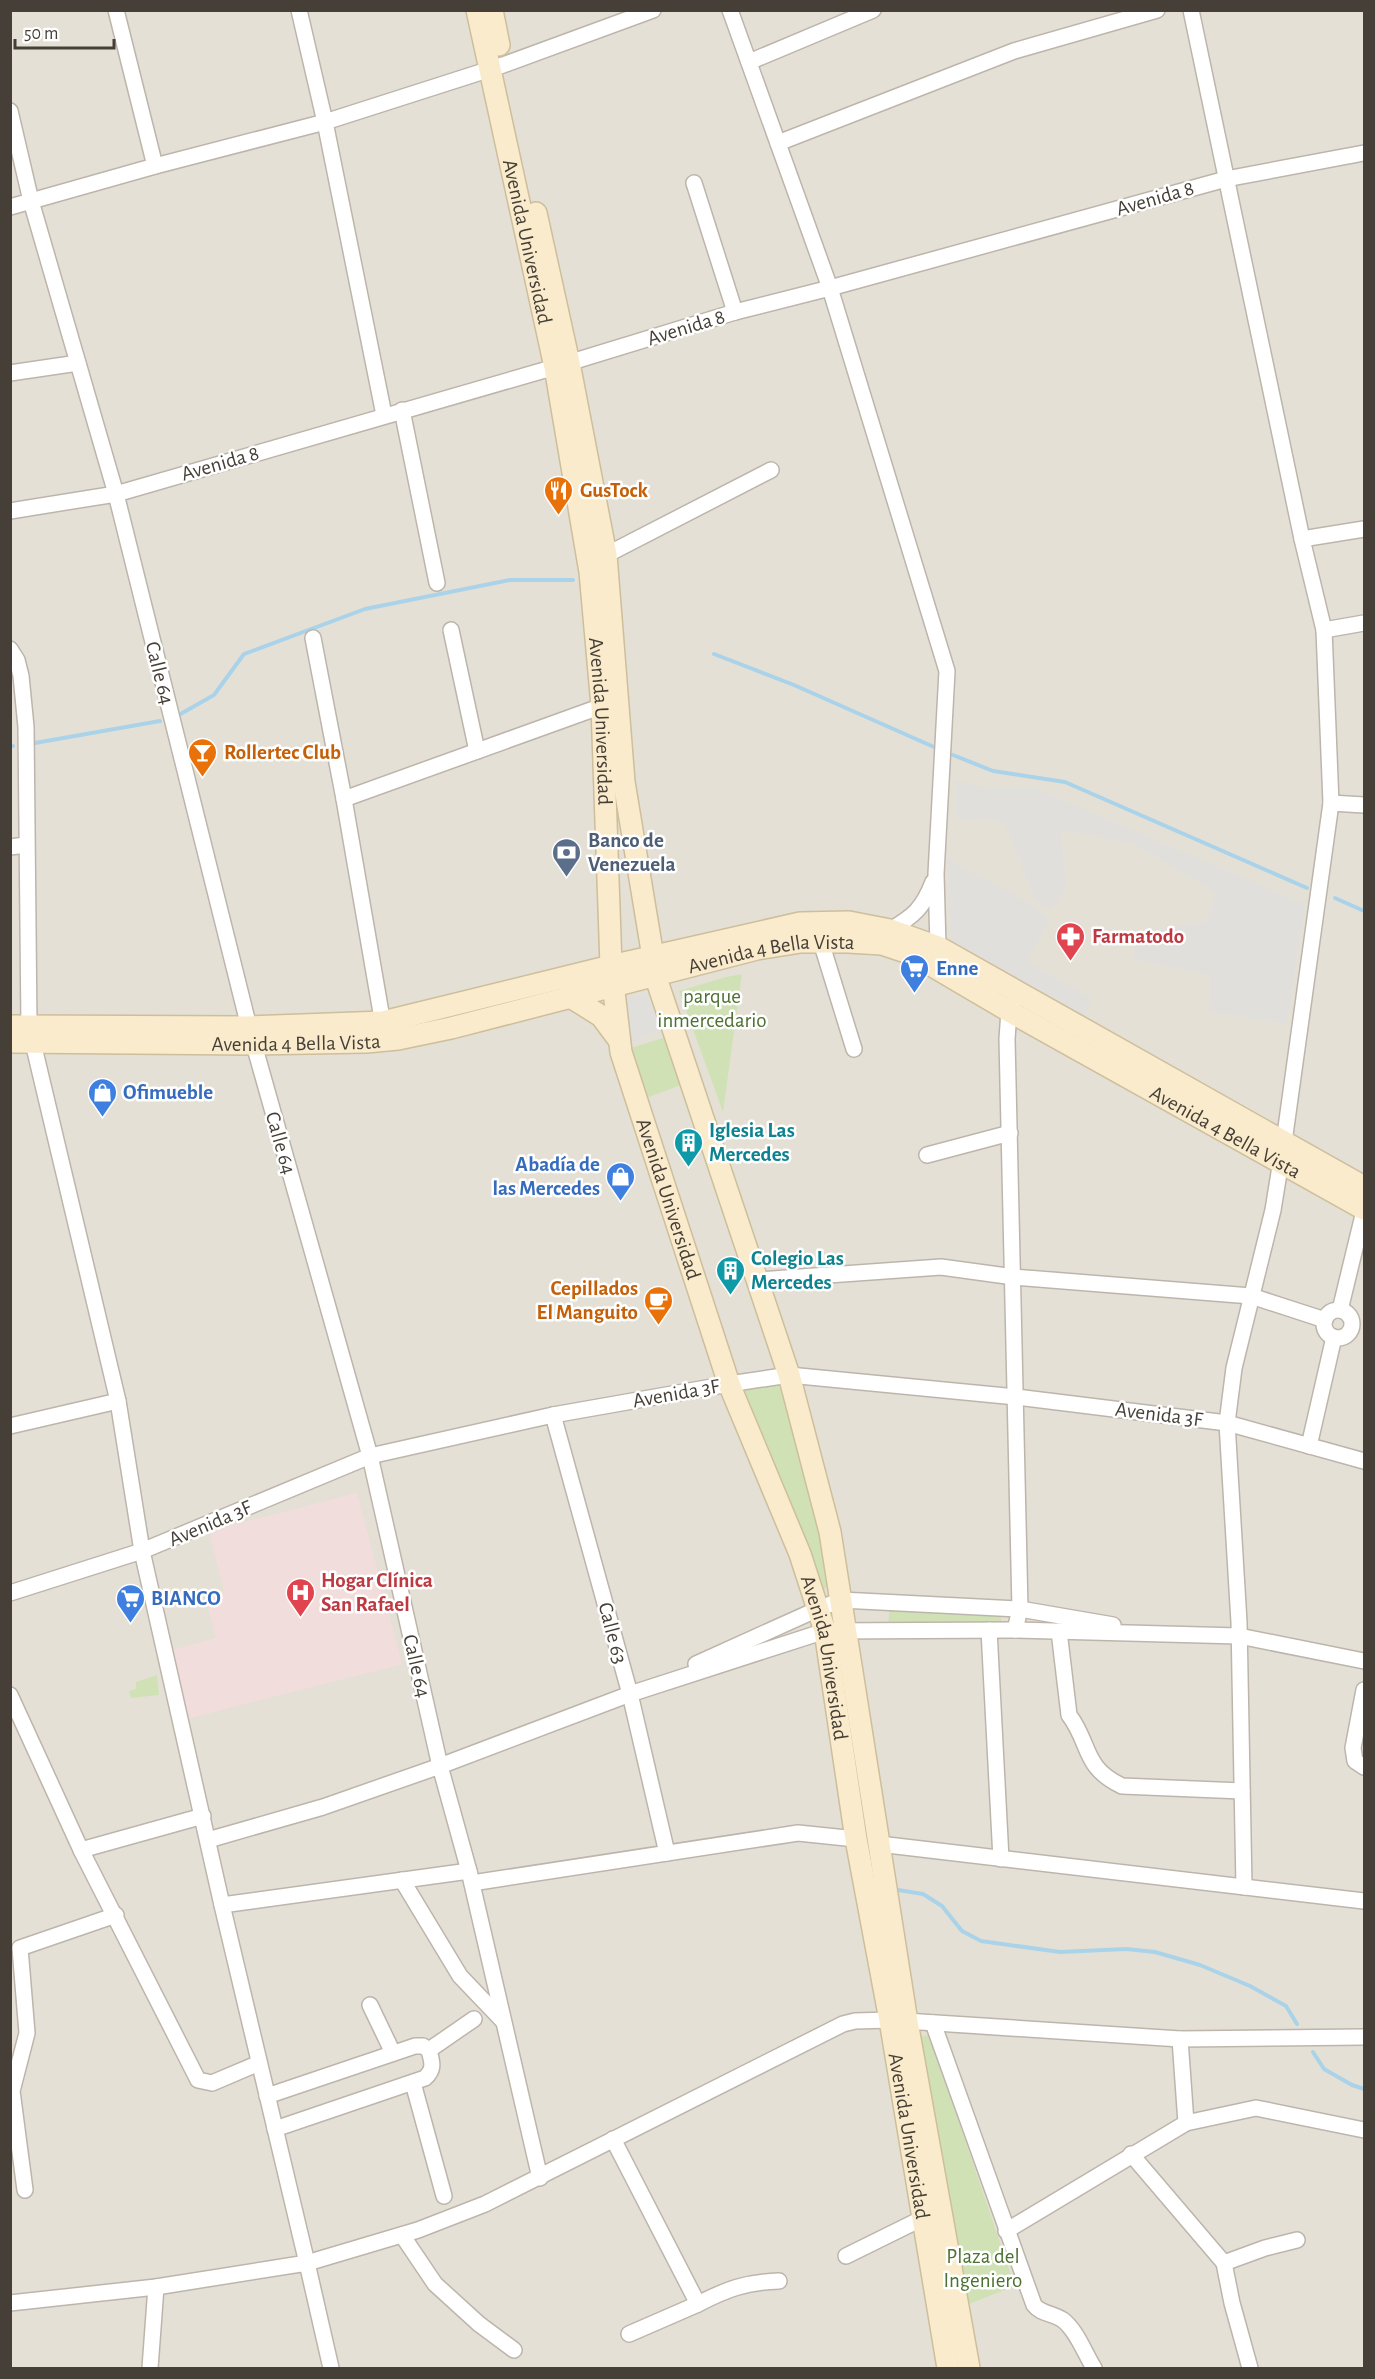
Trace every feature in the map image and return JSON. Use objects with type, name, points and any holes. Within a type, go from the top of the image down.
[{"type":"street","points":[[116,10],[155,166]]},
{"type":"street","points":[[299,10],[325,122],[384,415]]},
{"type":"street","name":"Avenida Universidad","points":[[477,10],[496,67],[606,555],[624,782],[655,966],[789,1376],[830,1532],[841,1600],[835,1631],[856,1839],[899,2021],[969,2368]]},
{"type":"street","name":"Avenida Universidad","points":[[492,10],[496,67]]},
{"type":"street","points":[[10,207],[155,166],[325,122],[496,67],[653,10]]},
{"type":"street","points":[[730,10],[830,288],[947,671],[936,874],[938,947]]},
{"type":"street","points":[[749,62],[873,10]]},
{"type":"street","points":[[778,143],[1014,51],[1157,10]]},
{"type":"street","points":[[1191,10],[1302,539],[1324,630],[1331,803],[1283,1153],[1273,1210],[1234,1368],[1227,1423],[1239,1636],[1244,1887]]},
{"type":"street","name":"Calle 64","points":[[10,111],[32,201],[116,494],[251,1035],[370,1456],[440,1766],[471,1877],[540,2178]]},
{"type":"street","name":"Avenida 8","points":[[10,511],[116,494],[562,365],[735,312],[830,288],[1226,178],[1365,153]]},
{"type":"street","points":[[694,183],[735,312]]},
{"type":"street","points":[[10,373],[78,363]]},
{"type":"street","name":"Avenida Universidad","points":[[562,365],[590,572],[602,706],[612,975],[621,1053],[729,1384],[800,1554],[818,1609],[835,1631],[879,1844],[923,2218],[948,2368]]},
{"type":"street","points":[[402,410],[437,583]]},
{"type":"street","points":[[606,555],[771,470]]},
{"type":"street","points":[[1302,539],[1365,529]]},
{"type":"street","points":[[1324,630],[1365,623]]},
{"type":"street","points":[[451,630],[477,751]]},
{"type":"street","points":[[313,638],[344,799],[384,1031]]},
{"type":"street","points":[[13,657],[27,727],[18,846],[24,1031],[118,1401],[142,1551],[222,1905],[331,2368]]},
{"type":"street","points":[[344,799],[602,706]]},
{"type":"street","points":[[1331,803],[1365,805]]},
{"type":"street","points":[[890,930],[909,919],[925,903],[936,874]]},
{"type":"street","name":"Avenida 4 Bella Vista","points":[[655,966],[800,923],[849,922],[890,930],[938,947],[1014,1002]]},
{"type":"street","name":"Avenida 4 Bella Vista","points":[[384,1031],[655,966],[801,942],[882,944],[912,954],[1014,1002],[1283,1153],[1365,1210]]},
{"type":"street","points":[[821,942],[854,1049]]},
{"type":"street","name":"Avenida 4 Bella Vista","points":[[10,1042],[24,1031],[251,1035],[451,1028],[569,996],[612,975]]},
{"type":"street","points":[[569,996],[601,1016],[620,1041]]},
{"type":"street","points":[[1014,1002],[1007,1039],[1020,1609],[1015,1630]]},
{"type":"street","points":[[927,1155],[1010,1133]]},
{"type":"street","name":"Avenida 4 Bella Vista","points":[[1283,1153],[1365,1187]]},
{"type":"street","points":[[1340,1310],[1365,1210]]},
{"type":"street","points":[[758,1280],[941,1267],[1014,1277],[1251,1296],[1324,1320]]},
{"type":"street","points":[[1340,1310],[1351,1317],[1358,1333],[1334,1337],[1328,1334],[1324,1327],[1324,1320],[1334,1311],[1340,1310]]},
{"type":"street","points":[[1309,1446],[1334,1337]]},
{"type":"street","name":"Avenida 3F","points":[[10,1593],[142,1551],[370,1456],[553,1415],[729,1384],[789,1376],[1016,1397],[1227,1423],[1365,1461]]},
{"type":"street","points":[[10,1426],[118,1401]]},
{"type":"street","name":"Calle 63","points":[[553,1415],[630,1694],[667,1853]]},
{"type":"street","points":[[208,1840],[323,1807],[440,1766],[630,1694],[841,1600],[1020,1609],[1161,1633]]},
{"type":"street","points":[[989,1630],[1001,1859]]},
{"type":"street","points":[[630,1694],[835,1631],[1015,1630],[1239,1636],[1365,1661]]},
{"type":"street","points":[[1059,1631],[1069,1715],[1077,1726],[1088,1757],[1108,1779],[1122,1786],[1242,1791]]},
{"type":"street","points":[[1365,1690],[1353,1748],[1354,1761],[1365,1767]]},
{"type":"street","points":[[10,1695],[81,1850],[198,2080],[212,2083],[259,2063]]},
{"type":"street","points":[[81,1850],[203,1816]]},
{"type":"street","points":[[222,1905],[402,1880],[471,1877],[667,1853],[798,1833],[856,1839]]},
{"type":"street","points":[[879,1844],[1365,1902]]},
{"type":"street","points":[[402,1880],[460,1976],[504,2022]]},
{"type":"street","points":[[25,2190],[12,2091],[27,2033],[20,1948],[116,1915]]},
{"type":"street","points":[[370,2005],[393,2053]]},
{"type":"street","points":[[429,2050],[474,2019]]},
{"type":"street","points":[[10,2302],[156,2287],[307,2263],[402,2235],[485,2204],[843,2024],[855,2021],[899,2021],[1180,2039],[1365,2037]]},
{"type":"street","points":[[933,2023],[1034,2305],[1038,2311],[1053,2315],[1069,2326],[1094,2368]]},
{"type":"street","points":[[1180,2039],[1186,2123]]},
{"type":"street","points":[[267,2096],[415,2046],[423,2046],[429,2050],[433,2065],[431,2072],[425,2078],[413,2083],[275,2129]]},
{"type":"street","points":[[413,2083],[444,2196]]},
{"type":"street","points":[[1006,2231],[1186,2123],[1256,2108],[1365,2130]]},
{"type":"street","points":[[613,2139],[698,2304]]},
{"type":"street","points":[[1131,2154],[1224,2263],[1232,2303],[1250,2368]]},
{"type":"street","points":[[846,2256],[923,2218]]},
{"type":"street","points":[[402,2235],[435,2284],[479,2324],[514,2350]]},
{"type":"street","points":[[1224,2263],[1265,2248],[1297,2240]]},
{"type":"street","points":[[629,2334],[729,2288],[754,2282],[779,2281]]},
{"type":"street","points":[[150,2368],[156,2287]]},
{"type":"shaded area","points":[[11,11],[1364,11],[1364,2368],[11,2368]]},
{"type":"shaded area","points":[[955,780],[987,788],[1035,788],[1305,904],[1287,1024],[1209,1012],[1210,975],[1133,960],[1136,934],[1207,921],[1216,893],[1133,844],[1061,830],[1067,888],[1051,910],[1035,901],[1004,822],[955,818]]},
{"type":"shaded area","points":[[947,858],[1033,905],[1050,920],[1027,961],[1093,999],[1083,1017],[951,941]]},
{"type":"shaded area","points":[[651,993],[666,1028],[629,1043],[623,1000]]},
{"type":"shaded area","name":"Hogar Clínica San Rafael","points":[[357,1493],[402,1664],[186,1719],[168,1651],[216,1638],[205,1596],[224,1591],[209,1531]]},
{"type":"green space","name":"parque inmercedario","points":[[742,974],[723,1112],[679,991]]},
{"type":"green space","points":[[666,1037],[684,1084],[646,1098],[631,1048]]},
{"type":"green space","points":[[789,1375],[833,1582],[823,1590],[729,1384]]},
{"type":"green space","points":[[890,1607],[1001,1614],[1001,1625],[888,1624]]},
{"type":"green space","points":[[157,1675],[159,1695],[131,1698],[129,1691],[136,1689],[136,1682]]},
{"type":"green space","name":"Plaza del Ingeniero","points":[[929,2035],[1015,2286],[964,2306],[917,2037]]},
{"type":"waterway","points":[[177,716],[214,695],[244,654],[365,609],[510,580],[573,580]]},
{"type":"waterway","points":[[714,654],[794,685],[934,747]]},
{"type":"waterway","points":[[35,743],[160,721]]},
{"type":"waterway","points":[[953,755],[993,771],[1065,782],[1307,888]]},
{"type":"waterway","points":[[1335,898],[1364,911]]},
{"type":"waterway","points":[[898,1890],[923,1894],[942,1906],[962,1931],[981,1941],[1060,1952],[1126,1949],[1155,1952],[1200,1965],[1250,1986],[1286,2006],[1297,2024]]},
{"type":"waterway","points":[[1313,2052],[1324,2069],[1364,2089]]},
{"type":"place","name":"GusTock","points":[[559,516]]},
{"type":"place","name":"Rollertec Club","points":[[203,778]]},
{"type":"place","name":"Banco de Venezuela","points":[[567,878]]},
{"type":"place","name":"Farmatodo","points":[[1071,962]]},
{"type":"place","name":"Enne","points":[[915,994]]},
{"type":"place","name":"Ofimueble","points":[[102,1118]]},
{"type":"place","name":"Iglesia Las Mercedes","points":[[688,1168]]},
{"type":"place","name":"Abadía de las Mercedes","points":[[621,1202]]},
{"type":"place","name":"Colegio Las Mercedes","points":[[730,1296]]},
{"type":"place","name":"Cepillados El Manguito","points":[[659,1326]]},
{"type":"place","name":"Hogar Clínica San Rafael","points":[[300,1618]]},
{"type":"place","name":"BIANCO","points":[[130,1624]]}]
